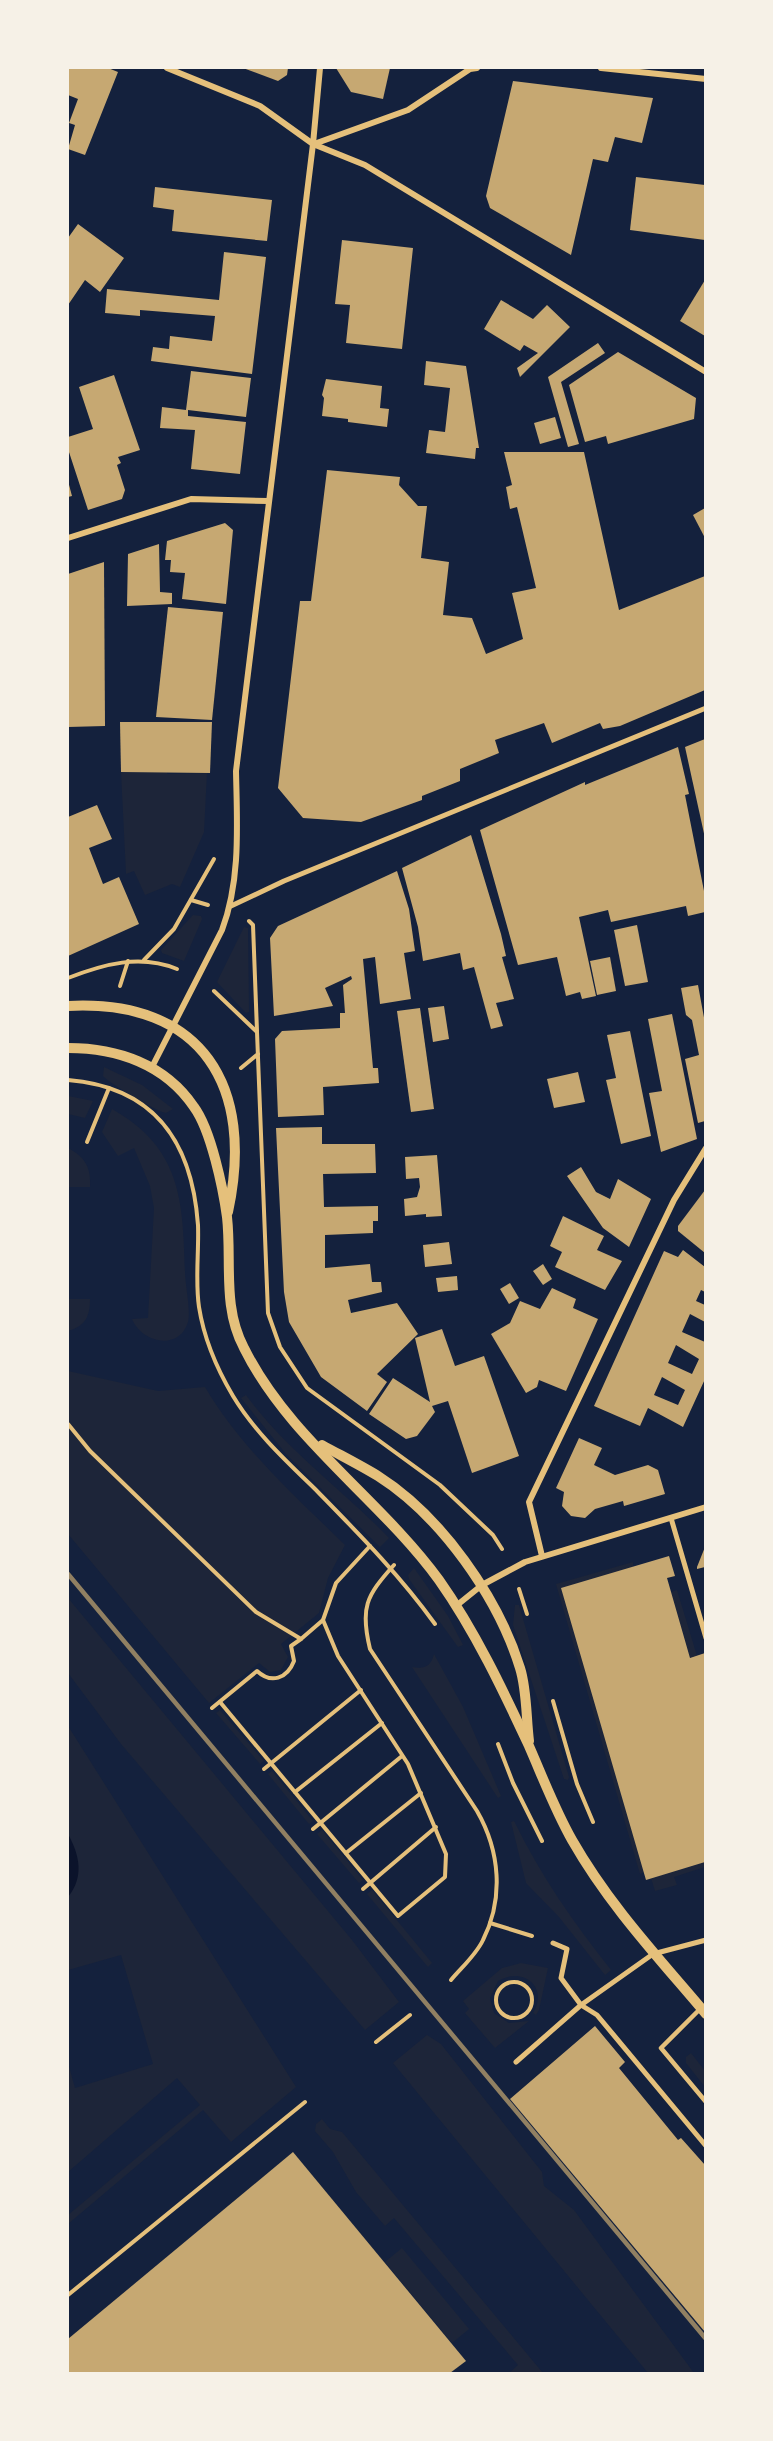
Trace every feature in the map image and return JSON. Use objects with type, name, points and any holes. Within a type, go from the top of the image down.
[{"type":"street","points":[[167,68],[260,106],[313,144],[365,165],[705,372]]},
{"type":"street","points":[[152,1067],[231,906],[237,839],[236,771],[313,144],[320,68]]},
{"type":"street","points":[[313,144],[408,110],[470,69],[477,68]]},
{"type":"street","points":[[601,68],[705,80]]},
{"type":"street","points":[[68,538],[191,499],[268,501]]},
{"type":"street","points":[[231,906],[291,878],[705,708]]},
{"type":"street","points":[[68,1006],[118,1007],[174,1025],[199,1048],[224,1082],[231,1118],[236,1174],[227,1216]]},
{"type":"street","points":[[68,1048],[104,1050],[152,1067],[172,1081],[193,1104],[204,1123],[227,1216],[229,1286],[237,1333],[253,1366],[293,1422],[314,1441],[412,1547],[456,1606],[498,1683],[572,1839],[614,1904],[652,1954],[704,2010]]},
{"type":"street","points":[[542,1556],[529,1502],[674,1200],[705,1148]]},
{"type":"street","points":[[314,1441],[379,1477],[406,1497],[436,1528],[482,1585],[500,1615],[521,1670],[530,1748]]},
{"type":"street","points":[[456,1606],[482,1585],[511,1568],[542,1556],[705,1508]]},
{"type":"street","points":[[671,1518],[705,1638]]},
{"type":"street","points":[[516,2062],[581,2005],[652,1954],[705,1940]]},
{"type":"street","points":[[553,1943],[567,1949],[561,1978],[581,2005],[597,2015],[705,2146]]},
{"type":"lane","points":[[704,2010],[661,2048],[705,2102]]},
{"type":"path","points":[[144,961],[174,928],[191,900]]},
{"type":"path","points":[[231,906],[253,925],[268,1313],[280,1347],[307,1388],[440,1485],[493,1535],[511,1568],[530,1623]]},
{"type":"path","points":[[68,978],[108,964],[144,961],[165,964],[197,979],[218,994],[256,1032]]},
{"type":"path","points":[[68,1080],[95,1082],[147,1106],[165,1124],[176,1140],[193,1191],[198,1226],[199,1306],[212,1356],[234,1398],[266,1440],[392,1567],[442,1634]]},
{"type":"path","points":[[87,1142],[109,1088]]},
{"type":"path","points":[[68,1424],[90,1451],[256,1612],[301,1639]]},
{"type":"path","points":[[436,1528],[462,1506]]},
{"type":"path","points":[[212,1708],[256,1671],[268,1679],[281,1677],[287,1673],[294,1662],[291,1646],[323,1620],[336,1583],[370,1546]]},
{"type":"path","points":[[412,1547],[370,1594],[364,1626],[370,1649],[383,1671],[485,1826],[497,1874],[490,1923],[482,1943],[451,1980]]},
{"type":"path","points":[[220,1702],[398,1916],[445,1877],[446,1854],[422,1793],[382,1723],[338,1656],[323,1620]]},
{"type":"path","points":[[264,1769],[360,1690]]},
{"type":"path","points":[[550,1692],[577,1784],[594,1825]]},
{"type":"path","points":[[295,1792],[382,1723]]},
{"type":"path","points":[[494,1733],[513,1783],[544,1845]]},
{"type":"path","points":[[313,1829],[402,1756]]},
{"type":"path","points":[[346,1853],[422,1793]]},
{"type":"path","points":[[363,1889],[436,1827]]},
{"type":"path","points":[[490,1923],[513,1930]]},
{"type":"path","points":[[510,1982],[526,1986],[531,2002],[526,2012],[516,2018],[499,2010],[496,1999],[501,1987],[510,1982]]},
{"type":"path","points":[[526,2012],[533,2018]]},
{"type":"path","points":[[376,2042],[410,2015]]},
{"type":"path","points":[[68,2295],[304,2102]]},
{"type":"shaded area","points":[[167,771],[167,774],[207,773],[204,832],[180,887],[172,884],[145,895],[134,871],[126,874],[121,772]]},
{"type":"shaded area","points":[[193,915],[201,916],[202,919],[184,961],[162,953],[161,950]]},
{"type":"shaded area","points":[[244,927],[248,928],[249,1012],[246,1013],[217,982]]},
{"type":"shaded area","points":[[104,1067],[142,1085],[173,1109],[166,1113],[133,1097],[103,1076]]},
{"type":"shaded area","points":[[68,1096],[93,1101],[85,1118],[68,1114]]},
{"type":"shaded area","points":[[112,1109],[135,1124],[152,1141],[165,1159],[174,1178],[182,1221],[189,1317],[183,1331],[177,1337],[169,1340],[151,1338],[137,1327],[132,1319],[148,1318],[154,1208],[150,1186],[134,1148],[118,1156],[102,1132]]},
{"type":"shaded area","points":[[68,1148],[86,1163],[90,1187],[68,1187]]},
{"type":"shaded area","points":[[68,1299],[90,1299],[88,1316],[79,1326],[68,1331]]},
{"type":"shaded area","points":[[68,1371],[158,1391],[205,1387],[252,1451],[345,1545],[328,1578],[319,1613],[281,1644],[288,1657],[281,1670],[270,1672],[259,1663],[209,1703],[68,1534]]},
{"type":"shaded area","points":[[246,1395],[296,1451],[389,1538],[380,1547],[286,1454],[241,1398]]},
{"type":"shaded area","points":[[633,1562],[644,1872],[640,1874],[556,1584]]},
{"type":"shaded area","points":[[414,1568],[448,1616],[463,1645],[458,1647],[409,1579],[408,1575]]},
{"type":"shaded area","points":[[677,1590],[697,1656],[690,1658],[671,1592]]},
{"type":"shaded area","points":[[68,1598],[352,1940],[399,2002],[365,2030],[121,1744],[68,1673]]},
{"type":"shaded area","points":[[515,1605],[519,1605],[568,1780],[564,1779],[513,1625]]},
{"type":"shaded area","points":[[434,1654],[463,1707],[501,1796],[498,1798],[412,1667],[426,1666],[431,1662]]},
{"type":"shaded area","points":[[220,1710],[264,1761],[260,1764],[216,1713]]},
{"type":"shaded area","points":[[68,1726],[296,2087],[231,2142],[203,2110],[68,2224],[68,2215],[200,2105],[177,2078],[68,2172],[68,2063],[75,2088],[153,2064],[121,1955],[68,1970]]},
{"type":"shaded area","points":[[272,1771],[313,1821],[309,1824],[268,1774]]},
{"type":"shaded area","points":[[514,1821],[558,1898],[611,1970],[605,1975],[559,1917],[526,1883],[511,1822]]},
{"type":"shaded area","points":[[322,1830],[363,1880],[359,1883],[317,1834]]},
{"type":"shaded area","points":[[68,1834],[77,1858],[78,1874],[68,1897]]},
{"type":"shaded area","points":[[705,1862],[705,1867],[674,1877],[677,1885],[655,1891],[651,1878]]},
{"type":"shaded area","points":[[372,1890],[432,1963],[428,1967],[367,1894]]},
{"type":"shaded area","points":[[521,1963],[548,1968],[539,2010],[536,2015],[533,2013],[538,1995],[536,1987],[531,1982],[516,1976],[498,1981],[490,1998],[494,2013],[509,2023],[529,2021],[495,2048],[465,2013],[469,2009],[463,2001],[502,1968]]},
{"type":"shaded area","points":[[427,2035],[441,2044],[542,2172],[544,2186],[574,2210],[694,2373],[648,2373],[393,2063]]},
{"type":"shaded area","points":[[691,2053],[705,2071],[705,2087],[686,2063],[686,2057]]},
{"type":"shaded area","points":[[322,2119],[330,2129],[342,2132],[543,2373],[509,2373],[518,2365],[394,2218],[385,2226],[356,2192],[333,2152],[315,2131],[316,2124]]},
{"type":"shaded area","points":[[402,2248],[469,2329],[452,2343],[385,2262]]},
{"type":"building","points":[[68,68],[108,68],[118,72],[85,155],[68,149],[75,125],[69,123],[78,99],[68,95]]},
{"type":"building","points":[[243,68],[288,68],[287,75],[278,81]]},
{"type":"building","points":[[336,68],[390,68],[383,99],[351,92]]},
{"type":"building","points":[[513,81],[653,98],[642,143],[615,137],[608,162],[593,159],[571,255],[490,208],[486,196]]},
{"type":"building","points":[[636,177],[705,185],[705,240],[630,230]]},
{"type":"building","points":[[155,187],[272,200],[267,241],[172,231],[174,210],[153,207]]},
{"type":"building","points":[[78,224],[124,258],[100,292],[85,280],[68,305],[68,238]]},
{"type":"building","points":[[342,240],[413,248],[402,349],[346,343],[350,305],[335,304]]},
{"type":"building","points":[[224,252],[266,257],[252,374],[151,361],[153,347],[169,349],[170,336],[212,341],[215,316],[140,310],[140,316],[105,313],[107,289],[219,300]]},
{"type":"building","points":[[705,280],[705,336],[680,321]]},
{"type":"building","points":[[501,300],[533,319],[547,305],[570,327],[520,377],[517,368],[538,353],[524,345],[520,351],[484,329]]},
{"type":"building","points":[[598,343],[605,353],[561,382],[579,444],[568,447],[548,377]]},
{"type":"building","points":[[618,352],[696,398],[694,419],[608,444],[606,436],[585,442],[569,385]]},
{"type":"building","points":[[426,361],[466,366],[479,448],[476,448],[475,459],[426,453],[429,430],[445,432],[450,388],[424,385]]},
{"type":"building","points":[[191,371],[251,378],[246,417],[188,410],[188,416],[246,422],[240,474],[191,469],[195,430],[160,428],[162,407],[186,410]]},
{"type":"building","points":[[114,375],[140,450],[118,457],[121,463],[117,465],[125,490],[122,499],[88,510],[68,449],[68,437],[93,429],[79,387]]},
{"type":"building","points":[[326,379],[382,386],[380,408],[389,409],[387,427],[322,416],[324,398],[322,395]]},
{"type":"building","points":[[555,417],[561,438],[540,444],[534,423]]},
{"type":"building","points":[[504,452],[584,452],[619,610],[705,576],[705,690],[620,726],[603,729],[600,723],[552,743],[544,723],[495,740],[499,753],[460,769],[460,781],[422,796],[422,800],[361,822],[303,818],[278,788],[300,601],[311,601],[327,470],[400,477],[399,485],[418,506],[427,506],[421,558],[449,562],[443,615],[472,618],[486,654],[523,639],[512,593],[536,588],[517,507],[510,509],[506,487],[512,485]]},
{"type":"building","points":[[68,481],[72,496],[68,497]]},
{"type":"building","points":[[705,508],[705,538],[693,515]]},
{"type":"building","points":[[225,523],[233,530],[226,604],[182,599],[185,573],[170,572],[171,560],[165,560],[167,541]]},
{"type":"building","points":[[159,544],[160,592],[172,593],[172,604],[127,606],[128,554]]},
{"type":"building","points":[[104,562],[105,726],[68,727],[68,574]]},
{"type":"building","points":[[168,607],[223,612],[212,720],[156,717]]},
{"type":"building","points":[[120,722],[212,722],[210,773],[121,772]]},
{"type":"building","points":[[705,739],[705,838],[685,747]]},
{"type":"building","points":[[678,747],[689,794],[685,795],[705,896],[705,912],[688,916],[686,906],[611,922],[608,910],[579,917],[596,996],[582,999],[580,992],[566,996],[557,957],[518,965],[480,830],[585,782],[585,785]]},
{"type":"building","points":[[97,805],[112,839],[89,848],[103,884],[119,877],[139,924],[68,956],[68,817]]},
{"type":"building","points":[[471,835],[501,934],[506,956],[502,957],[514,999],[496,1003],[503,1026],[491,1029],[474,967],[463,970],[460,953],[423,961],[418,927],[402,868]]},
{"type":"building","points":[[397,871],[409,909],[415,951],[404,953],[411,999],[380,1004],[375,957],[363,959],[373,1068],[378,1068],[379,1083],[323,1087],[324,1115],[278,1117],[275,1039],[282,1031],[340,1028],[340,1013],[345,1013],[343,985],[352,979],[351,976],[325,988],[333,1006],[274,1016],[270,938],[278,926]]},
{"type":"building","points":[[637,925],[648,982],[625,986],[614,930]]},
{"type":"building","points":[[610,957],[616,991],[597,995],[590,961]]},
{"type":"building","points":[[698,985],[705,1023],[705,1121],[698,1123],[685,1059],[699,1055],[692,1020],[686,1015],[681,988]]},
{"type":"building","points":[[444,1006],[449,1039],[433,1042],[428,1008]]},
{"type":"building","points":[[420,1008],[434,1109],[411,1112],[397,1011]]},
{"type":"building","points":[[672,1014],[697,1139],[661,1152],[649,1093],[662,1091],[648,1019]]},
{"type":"building","points":[[630,1031],[651,1136],[621,1144],[606,1080],[616,1078],[607,1035]]},
{"type":"building","points":[[578,1072],[585,1102],[554,1108],[547,1079]]},
{"type":"building","points":[[322,1127],[322,1144],[375,1144],[376,1173],[323,1174],[324,1207],[378,1206],[378,1221],[373,1221],[373,1233],[325,1235],[325,1268],[370,1264],[372,1282],[381,1282],[382,1292],[348,1300],[351,1313],[397,1303],[418,1334],[377,1374],[387,1382],[367,1411],[321,1377],[289,1322],[284,1292],[276,1128]]},
{"type":"building","points":[[437,1155],[442,1216],[426,1217],[426,1214],[405,1216],[404,1199],[417,1197],[420,1187],[419,1178],[406,1179],[405,1157]]},
{"type":"building","points":[[581,1167],[596,1192],[610,1199],[618,1179],[651,1199],[629,1247],[603,1228],[567,1176]]},
{"type":"building","points":[[705,1190],[705,1253],[678,1231],[678,1226]]},
{"type":"building","points":[[563,1216],[604,1236],[597,1250],[622,1261],[605,1290],[555,1267],[562,1252],[550,1246]]},
{"type":"building","points":[[449,1242],[452,1264],[425,1267],[423,1245]]},
{"type":"building","points":[[683,1250],[705,1267],[705,1292],[701,1290],[696,1301],[705,1305],[705,1322],[690,1314],[682,1332],[705,1342],[705,1379],[683,1427],[648,1408],[640,1426],[594,1406],[664,1251],[678,1257]],"holes":[[[676,1345],[699,1359],[692,1374],[668,1363]],[[662,1377],[685,1390],[678,1405],[654,1395]]]},
{"type":"building","points":[[543,1264],[552,1279],[543,1285],[533,1271]]},
{"type":"building","points":[[457,1276],[458,1290],[438,1292],[436,1278]]},
{"type":"building","points":[[510,1283],[519,1298],[509,1304],[500,1289]]},
{"type":"building","points":[[552,1288],[576,1299],[573,1308],[598,1319],[566,1391],[539,1380],[537,1387],[526,1393],[491,1334],[510,1323],[520,1301],[540,1309]]},
{"type":"building","points":[[442,1329],[455,1366],[484,1356],[519,1456],[472,1473],[448,1401],[432,1406],[435,1412],[417,1436],[406,1439],[369,1414],[393,1378],[430,1402],[415,1338]]},
{"type":"building","points":[[579,1438],[602,1448],[594,1465],[615,1475],[648,1465],[658,1470],[665,1494],[624,1506],[623,1501],[595,1509],[585,1518],[571,1516],[562,1506],[564,1492],[556,1488]]},
{"type":"building","points":[[705,1547],[705,1567],[697,1569],[697,1567]]},
{"type":"building","points":[[669,1556],[675,1576],[667,1578],[690,1658],[705,1653],[705,1862],[646,1880],[561,1588]]},
{"type":"building","points":[[595,2026],[625,2062],[619,2068],[678,2140],[681,2138],[705,2165],[705,2332],[510,2099]]},
{"type":"building","points":[[293,2152],[466,2361],[450,2373],[68,2373],[68,2339]]},
{"type":"railway","points":[[68,1574],[706,2339]]}]
